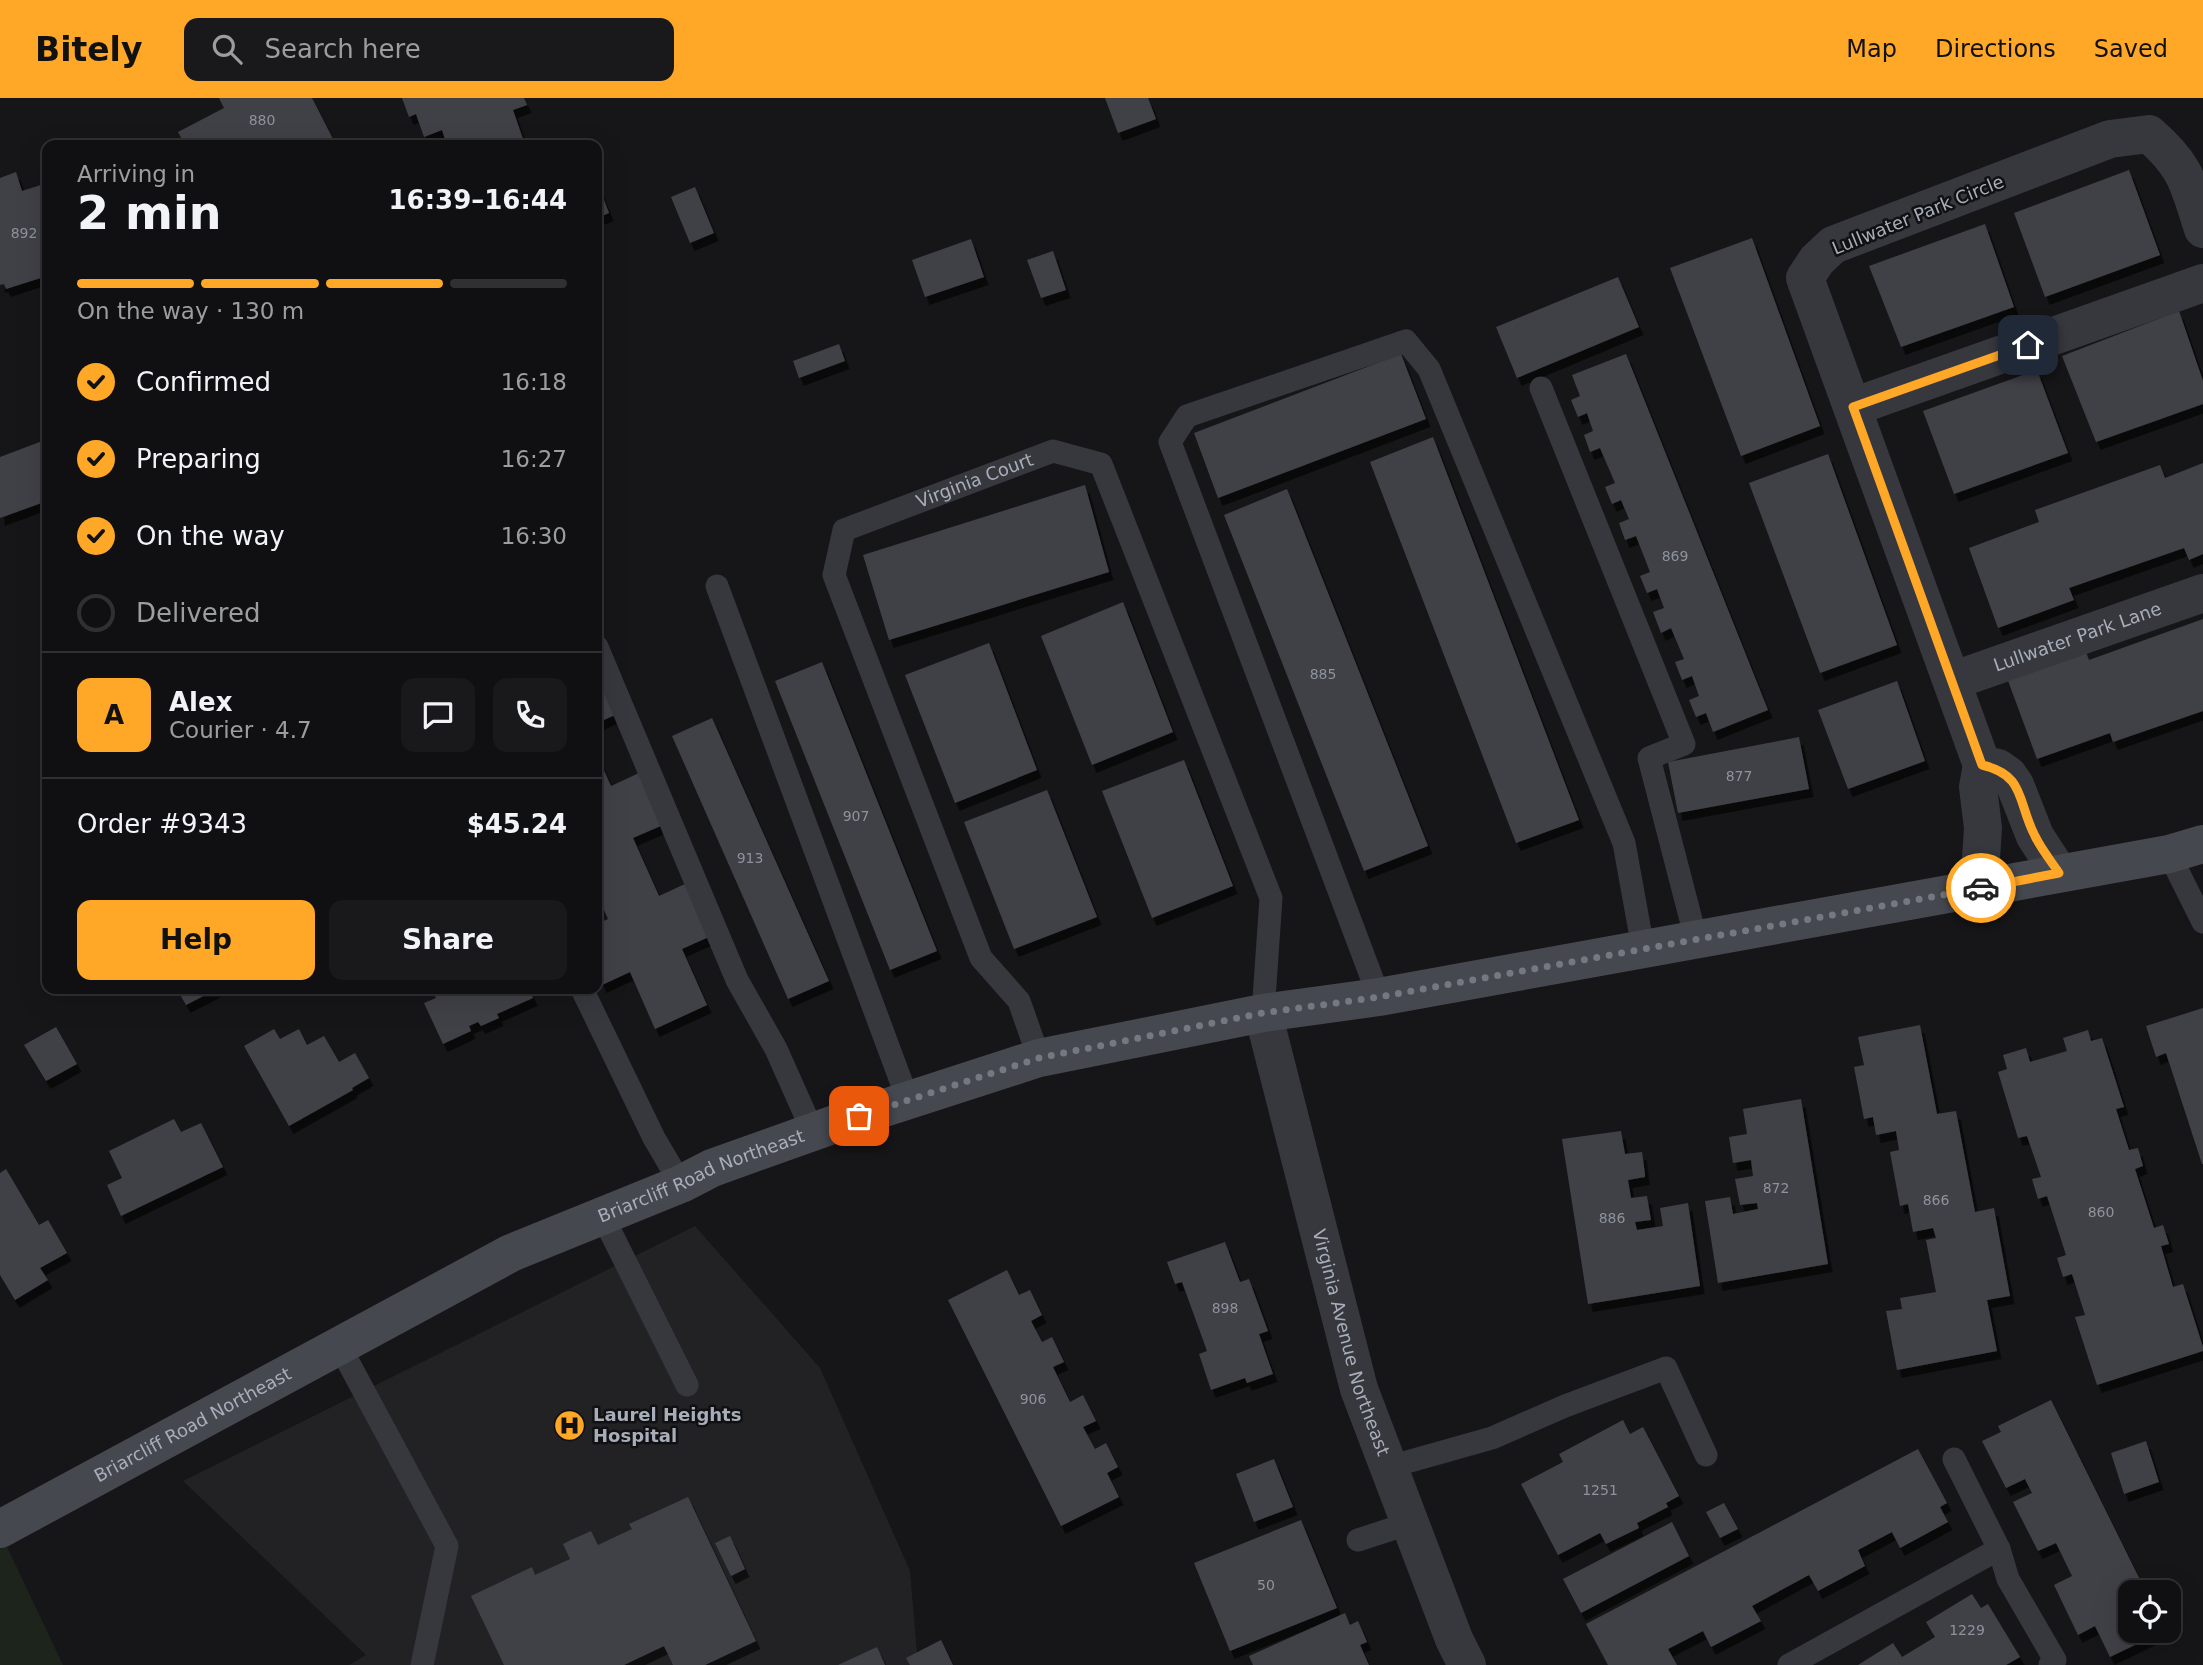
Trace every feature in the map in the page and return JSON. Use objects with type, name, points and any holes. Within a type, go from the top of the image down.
[{"type":"main road","name":"Briarcliff Road Northeast","points":[[0,1529],[512,1253],[681,1184],[712,1168],[1039,1058],[1263,1013],[1379,997],[2186,849]]},
{"type":"street","name":"Lullwater Park Circle","points":[[1979,888],[1983,828],[1978,787],[1982,765],[1805,278],[1817,260],[1833,245],[2110,139],[2149,134],[2170,153],[2185,173],[2203,229]]},
{"type":"street","points":[[1853,407],[2203,283]]},
{"type":"street","name":"Lullwater Park Lane","points":[[1952,681],[2203,593]]},
{"type":"street","points":[[1982,765],[1998,768],[2008,775],[2015,785],[2035,836],[2059,873]]},
{"type":"street","name":"Virginia Avenue Northeast","points":[[1263,1013],[1359,1389],[1466,1665]]},
{"type":"lane","points":[[1379,997],[1170,442],[1186,416],[1406,341],[1429,369],[1623,842],[1643,948]]},
{"type":"lane","points":[[1541,388],[1684,744],[1649,758],[1696,939]]},
{"type":"lane","name":"Virginia Court","points":[[1039,1058],[1019,1001],[981,958],[834,575],[844,530],[1054,451],[1101,464],[1271,898],[1263,1013]]},
{"type":"lane","points":[[718,586],[908,1100]]},
{"type":"lane","points":[[602,658],[737,980],[775,1048],[813,1132]]},
{"type":"lane","points":[[2186,849],[2203,922]]},
{"type":"lane","points":[[584,994],[654,1139],[681,1184]]},
{"type":"lane","points":[[602,1215],[687,1385]]},
{"type":"lane","points":[[339,1345],[447,1546],[422,1665]]},
{"type":"lane","points":[[1389,1467],[1492,1438],[1565,1406],[1666,1368],[1706,1455]]},
{"type":"lane","points":[[1954,1459],[1999,1549],[2008,1579],[2055,1660],[2050,1665]]},
{"type":"lane","points":[[1359,1540],[1410,1523]]},
{"type":"lane","points":[[1789,1665],[1999,1549]]},
{"type":"shaded area","name":"Laurel Heights Hospital","points":[[695,1226],[820,1368],[910,1571],[918,1665],[349,1665],[366,1655],[183,1481]]},
{"type":"shaded area","points":[[1,1534],[63,1665],[0,1665]]},
{"type":"building","points":[[219,98],[312,98],[333,140],[182,140],[178,132],[224,108]]},
{"type":"building","points":[[402,98],[524,98],[527,105],[513,110],[523,139],[520,140],[445,140],[442,130],[424,137],[416,114],[409,117]]},
{"type":"building","points":[[1105,98],[1148,98],[1156,119],[1118,133]]},
{"type":"building","points":[[2129,170],[2160,255],[2045,297],[2014,213]]},
{"type":"building","points":[[16,172],[22,191],[42,185],[42,278],[6,289],[4,284],[0,285],[0,178]]},
{"type":"building","points":[[695,187],[714,233],[690,243],[671,197]]},
{"type":"building","points":[[602,195],[609,213],[602,216]]},
{"type":"building","points":[[1985,224],[2014,307],[1901,347],[1869,266]]},
{"type":"building","points":[[1752,238],[1820,426],[1741,456],[1670,268]]},
{"type":"building","points":[[971,239],[984,277],[925,297],[912,260]]},
{"type":"building","points":[[1053,251],[1066,290],[1041,298],[1027,260]]},
{"type":"building","points":[[1618,277],[1639,327],[1517,378],[1496,327]]},
{"type":"building","points":[[2179,311],[2203,381],[2203,404],[2096,442],[2062,356]]},
{"type":"building","points":[[839,344],[845,361],[799,378],[793,361]]},
{"type":"building","points":[[1401,354],[1426,419],[1218,498],[1194,433]]},
{"type":"building","points":[[1626,354],[1768,710],[1713,732],[1706,713],[1696,717],[1689,700],[1699,696],[1692,676],[1682,680],[1675,662],[1684,659],[1671,628],[1661,633],[1653,612],[1664,608],[1657,589],[1647,593],[1640,576],[1650,572],[1636,536],[1625,540],[1619,523],[1629,519],[1621,500],[1612,504],[1605,487],[1615,483],[1600,448],[1590,452],[1584,435],[1593,431],[1587,413],[1578,417],[1571,400],[1580,396],[1572,375]]},
{"type":"building","points":[[2037,370],[2068,453],[1954,494],[1923,411]]},
{"type":"building","points":[[1433,437],[1579,820],[1516,843],[1370,462]]},
{"type":"building","points":[[42,441],[42,503],[0,518],[0,457]]},
{"type":"building","points":[[1828,454],[1897,645],[1820,673],[1749,483]]},
{"type":"building","points":[[2203,463],[2203,554],[2189,560],[2184,548],[2069,588],[2074,600],[1998,628],[1969,548],[2039,522],[2035,510],[2160,465],[2165,478]]},
{"type":"building","points":[[1085,485],[1109,572],[889,640],[863,555]]},
{"type":"building","points":[[1287,489],[1428,846],[1364,871],[1224,515]]},
{"type":"building","points":[[1123,602],[1173,732],[1092,765],[1041,636]]},
{"type":"building","points":[[2203,619],[2203,711],[2113,742],[2110,733],[2037,759],[2007,678],[2086,652],[2089,660]]},
{"type":"building","points":[[989,643],[1037,770],[955,803],[905,675]]},
{"type":"building","points":[[822,662],[937,951],[890,970],[775,681]]},
{"type":"building","points":[[1897,681],[1925,761],[1848,789],[1818,710]]},
{"type":"building","points":[[602,686],[615,715],[602,721]]},
{"type":"building","points":[[712,718],[829,981],[788,999],[672,736]]},
{"type":"building","points":[[1799,737],[1809,789],[1678,813],[1668,762]]},
{"type":"building","points":[[1184,760],[1233,886],[1152,918],[1102,791]]},
{"type":"building","points":[[602,766],[611,786],[639,773],[663,825],[633,838],[659,896],[687,883],[711,936],[682,949],[707,1005],[655,1029],[630,972],[602,985],[602,922],[608,919],[602,905]]},
{"type":"building","points":[[1047,790],[1097,917],[1014,949],[964,822]]},
{"type":"building","points":[[180,994],[207,994],[186,1005]]},
{"type":"building","points":[[434,994],[531,994],[533,998],[497,1014],[499,1018],[481,1026],[478,1022],[469,1026],[471,1031],[443,1044],[424,1003],[436,998]]},
{"type":"building","points":[[2203,1008],[2202,1164],[2166,1053],[2156,1057],[2146,1026]]},
{"type":"building","points":[[1920,1025],[1937,1114],[1956,1111],[1975,1212],[1994,1208],[2010,1296],[1987,1300],[1997,1351],[1897,1370],[1886,1311],[1902,1309],[1900,1298],[1936,1292],[1926,1240],[1936,1238],[1933,1228],[1913,1232],[1908,1204],[1900,1206],[1890,1152],[1899,1150],[1896,1131],[1876,1135],[1873,1117],[1864,1119],[1854,1067],[1864,1065],[1858,1037]]},
{"type":"building","points":[[56,1027],[77,1064],[46,1081],[24,1045]]},
{"type":"building","points":[[274,1029],[280,1039],[299,1029],[307,1045],[324,1036],[339,1062],[355,1053],[369,1078],[289,1126],[244,1046]]},
{"type":"building","points":[[2088,1030],[2091,1041],[2102,1038],[2124,1107],[2116,1109],[2129,1150],[2138,1148],[2143,1166],[2135,1169],[2154,1228],[2163,1225],[2169,1244],[2161,1246],[2173,1287],[2183,1284],[2203,1347],[2203,1351],[2097,1385],[2075,1317],[2085,1315],[2072,1274],[2063,1277],[2057,1258],[2066,1255],[2047,1196],[2038,1199],[2032,1179],[2041,1177],[2027,1136],[2018,1138],[1998,1072],[2007,1069],[2003,1055],[2026,1048],[2030,1062],[2067,1051],[2063,1038]]},
{"type":"building","points":[[1801,1099],[1828,1264],[1718,1283],[1705,1201],[1730,1197],[1733,1214],[1758,1209],[1757,1203],[1740,1205],[1735,1179],[1753,1176],[1751,1160],[1733,1163],[1729,1137],[1747,1134],[1743,1109]]},
{"type":"building","points":[[174,1119],[181,1132],[201,1123],[223,1167],[121,1216],[107,1185],[122,1178],[109,1151]]},
{"type":"building","points":[[1621,1131],[1625,1154],[1642,1152],[1645,1177],[1628,1180],[1631,1198],[1647,1196],[1651,1220],[1635,1222],[1637,1230],[1663,1226],[1660,1208],[1688,1203],[1700,1286],[1588,1304],[1562,1139]]},
{"type":"building","points":[[6,1169],[39,1225],[48,1220],[67,1253],[40,1268],[48,1280],[15,1300],[0,1275],[0,1173]]},
{"type":"building","points":[[1225,1242],[1240,1282],[1249,1279],[1268,1331],[1259,1334],[1273,1374],[1247,1383],[1245,1378],[1211,1390],[1199,1354],[1207,1351],[1182,1282],[1175,1284],[1167,1262]]},
{"type":"building","points":[[1007,1270],[1019,1295],[1030,1290],[1042,1315],[1031,1321],[1042,1342],[1052,1337],[1064,1362],[1053,1367],[1070,1402],[1083,1395],[1096,1421],[1083,1427],[1095,1449],[1106,1443],[1118,1467],[1107,1473],[1119,1497],[1061,1526],[948,1300]]},
{"type":"building","points":[[2051,1400],[2140,1580],[2118,1580],[2118,1643],[2139,1643],[2110,1657],[2095,1626],[2078,1635],[2054,1585],[2072,1576],[2056,1543],[2038,1551],[2013,1502],[2032,1493],[2025,1479],[2006,1488],[1982,1441],[2001,1432],[1998,1426]]},
{"type":"building","points":[[1623,1420],[1630,1434],[1643,1427],[1679,1496],[1666,1503],[1668,1507],[1637,1523],[1639,1528],[1606,1544],[1600,1533],[1558,1555],[1521,1484],[1563,1462],[1559,1454]]},
{"type":"building","points":[[2146,1441],[2159,1482],[2124,1494],[2111,1453]]},
{"type":"building","points":[[1918,1449],[1947,1503],[1940,1507],[1948,1522],[1900,1548],[1892,1532],[1858,1550],[1865,1566],[1818,1591],[1809,1575],[1752,1606],[1761,1621],[1711,1647],[1703,1631],[1668,1649],[1677,1665],[1608,1665],[1586,1624]]},
{"type":"building","points":[[1274,1459],[1293,1507],[1254,1522],[1236,1474]]},
{"type":"building","points":[[688,1497],[756,1641],[705,1665],[673,1665],[664,1646],[624,1665],[504,1665],[471,1596],[532,1567],[535,1575],[570,1559],[563,1544],[571,1540],[591,1531],[598,1545],[632,1529],[629,1524]]},
{"type":"building","points":[[1724,1503],[1738,1529],[1720,1538],[1706,1512]]},
{"type":"building","points":[[1301,1520],[1337,1608],[1230,1651],[1194,1563]]},
{"type":"building","points":[[1672,1522],[1689,1556],[1581,1613],[1563,1579]]},
{"type":"building","points":[[730,1536],[745,1569],[731,1576],[715,1543]]},
{"type":"building","points":[[1972,1594],[1981,1608],[1988,1604],[2020,1657],[2006,1665],[1858,1665],[1893,1643],[1902,1657],[1935,1637],[1926,1622]]},
{"type":"building","points":[[1345,1613],[1350,1625],[1358,1621],[1367,1642],[1360,1645],[1369,1665],[1253,1665],[1249,1656]]},
{"type":"building","points":[[941,1640],[953,1665],[910,1665],[906,1658]]},
{"type":"building","points":[[877,1647],[885,1665],[838,1665]]},
{"type":"way so far","points":[[859,1116],[1039,1058],[1263,1013],[1379,997],[1981,888]]},
{"type":"place","name":"Laurel Heights Hospital","points":[[570,1425]]},
{"type":"route","points":[[1981,888],[2059,873],[2035,836],[2015,785],[2008,775],[1998,768],[1982,765],[1853,407],[2028,345]]}]
